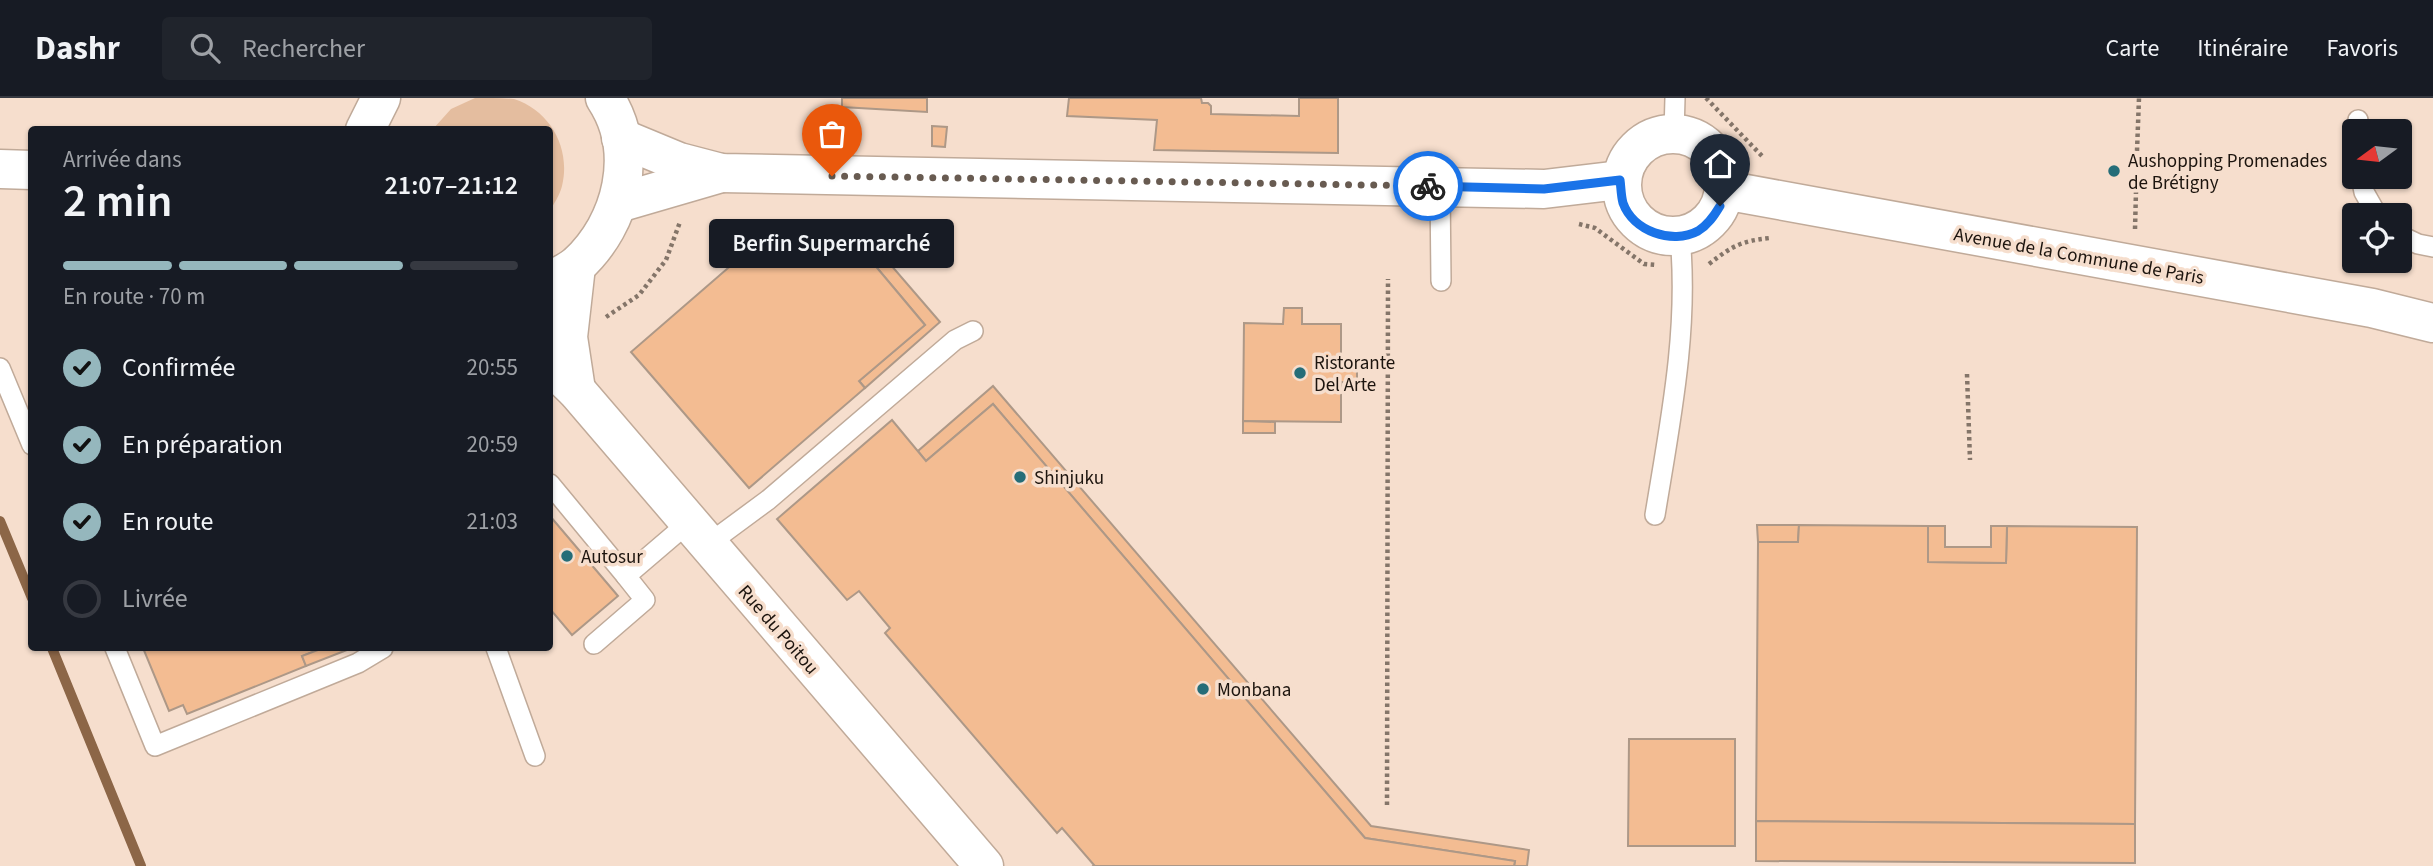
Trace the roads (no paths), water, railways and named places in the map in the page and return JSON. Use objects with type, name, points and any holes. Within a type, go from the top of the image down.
[{"type":"street","points":[[563,274],[602,238],[618,203],[624,171],[621,138],[611,107],[605,98]]},
{"type":"street","points":[[1674,115],[1694,138],[1711,150],[1722,169],[1724,190],[1720,206],[1710,221],[1697,231],[1681,237],[1657,235],[1637,223],[1624,204],[1620,180],[1626,162],[1638,146],[1654,136],[1674,115]]},
{"type":"street","points":[[621,138],[679,162],[721,173],[1544,189],[1620,180]]},
{"type":"street","points":[[0,169],[28,170]]},
{"type":"street","points":[[618,203],[721,173]]},
{"type":"street","name":"Avenue de la Commune de Paris","points":[[1724,190],[2372,307],[2433,323]]},
{"type":"street","name":"Rue du Poitou","points":[[563,274],[568,337],[563,377],[984,866]]},
{"type":"lane","points":[[1440,187],[1441,281]]},
{"type":"lane","points":[[1656,515],[1678,367],[1683,267],[1681,237]]},
{"type":"lane","points":[[2412,241],[2433,247]]},
{"type":"lane","points":[[626,576],[698,534],[768,500],[955,340],[973,331]]},
{"type":"lane","points":[[0,368],[28,435]]},
{"type":"lane","points":[[553,488],[645,600],[594,644]]},
{"type":"lane","points":[[116,651],[155,746],[358,663],[378,651]]},
{"type":"lane","points":[[497,651],[535,756]]},
{"type":"waterway","points":[[0,521],[28,588]]},
{"type":"waterway","points":[[53,651],[141,866]]},
{"type":"place","name":"Aushopping Promenades de Brétigny","points":[[2114,171]]},
{"type":"place","name":"Berfin Supermarché","points":[[832,176]]},
{"type":"place","name":"Ristorante Del Arte","points":[[1300,373]]},
{"type":"place","name":"Shinjuku","points":[[1020,477]]},
{"type":"place","name":"Autosur","points":[[567,556]]},
{"type":"place","name":"Monbana","points":[[1203,689]]}]
